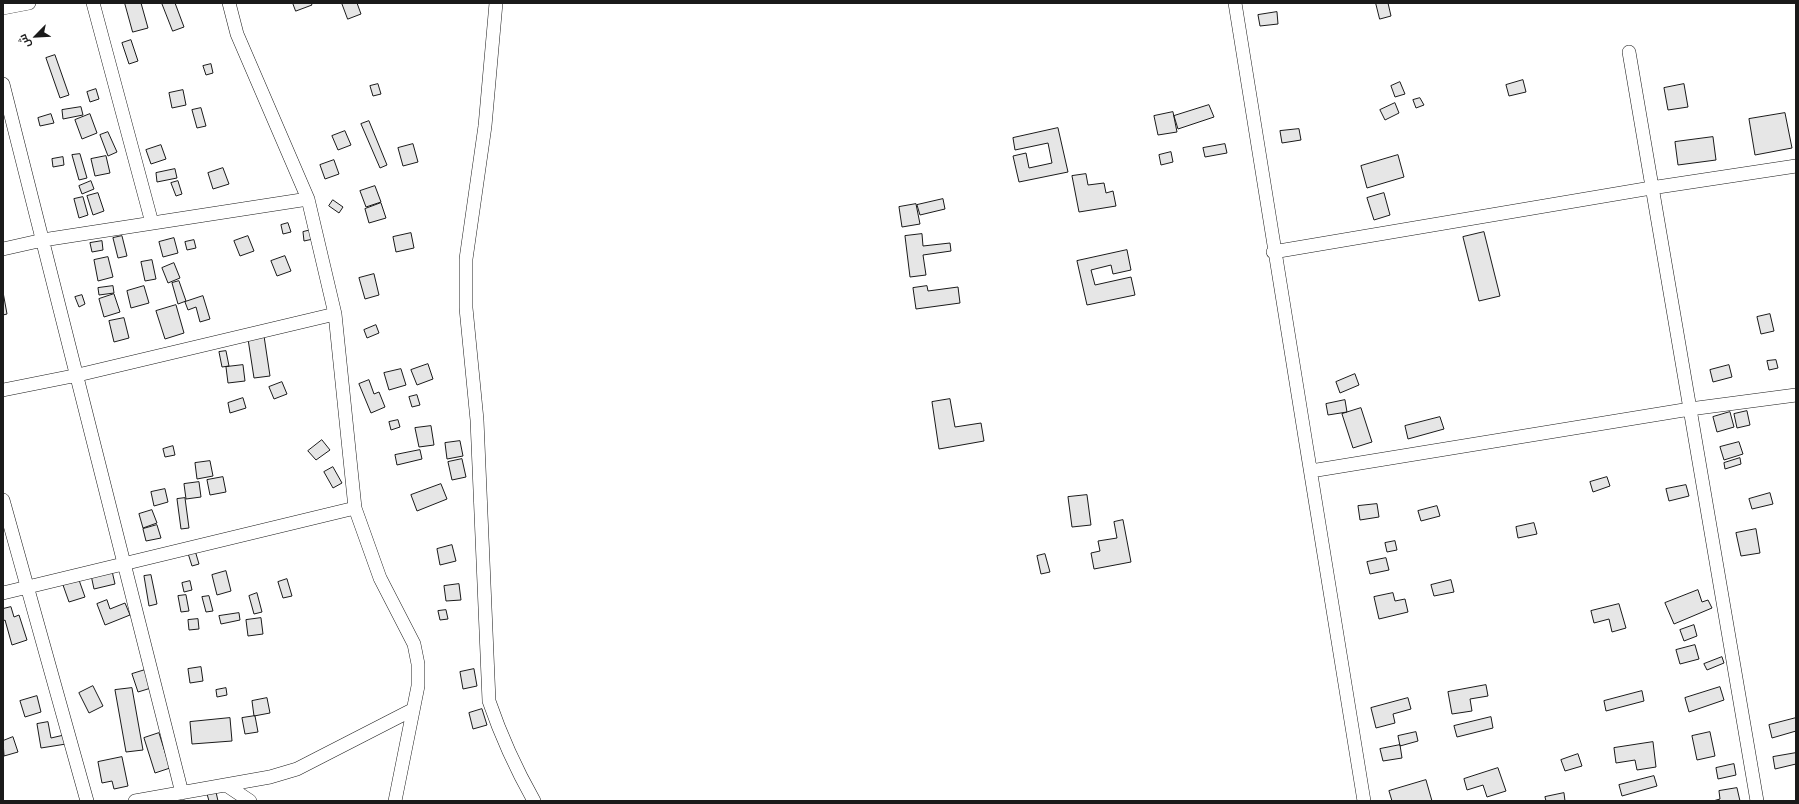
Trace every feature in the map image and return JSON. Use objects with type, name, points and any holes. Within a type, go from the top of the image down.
[{"type":"street","points":[[3,8],[29,3]]},
{"type":"street","points":[[93,3],[152,223]]},
{"type":"street","points":[[229,3],[237,34],[308,199],[335,314],[355,508],[380,578],[414,644],[418,664],[418,686],[395,801]]},
{"type":"street","points":[[496,3],[485,126],[466,259],[466,308],[477,420],[489,701],[500,734],[534,801]]},
{"type":"street","points":[[1235,3],[1273,252],[1311,471],[1364,801]]},
{"type":"street","points":[[1629,52],[1651,188],[1757,801]]},
{"type":"street","points":[[3,84],[78,375],[182,793]]},
{"type":"street","points":[[1273,252],[1651,188],[1796,166]]},
{"type":"street","points":[[3,248],[43,240],[308,199]]},
{"type":"street","points":[[3,390],[78,375],[335,314]]},
{"type":"street","points":[[1311,471],[1690,409],[1796,395]]},
{"type":"street","points":[[3,500],[87,801]]},
{"type":"street","points":[[3,593],[355,508]]},
{"type":"street","points":[[135,801],[270,777],[297,769],[412,710]]},
{"type":"street","points":[[226,785],[250,801]]},
{"type":"building","points":[[125,3],[141,3],[148,28],[133,32]]},
{"type":"building","points":[[162,3],[175,3],[184,27],[173,31]]},
{"type":"building","points":[[293,3],[311,3],[312,5],[296,11]]},
{"type":"building","points":[[342,3],[357,3],[361,14],[348,19]]},
{"type":"building","points":[[1376,3],[1388,3],[1391,16],[1380,19]]},
{"type":"building","points":[[1277,12],[1278,24],[1260,26],[1258,15]]},
{"type":"building","points":[[131,40],[138,61],[129,64],[122,43]]},
{"type":"building","points":[[55,55],[69,95],[60,98],[46,58]]},
{"type":"building","points":[[211,64],[213,73],[206,75],[203,66]]},
{"type":"building","points":[[1523,80],[1526,92],[1509,96],[1506,85]]},
{"type":"building","points":[[1400,82],[1405,94],[1395,97],[1391,86]]},
{"type":"building","points":[[378,84],[381,94],[373,96],[370,86]]},
{"type":"building","points":[[1684,84],[1688,107],[1668,110],[1664,88]]},
{"type":"building","points":[[96,89],[99,99],[90,102],[87,92]]},
{"type":"building","points":[[183,90],[186,105],[172,108],[169,93]]},
{"type":"building","points":[[1420,98],[1424,105],[1416,108],[1413,100]]},
{"type":"building","points":[[1395,103],[1399,113],[1385,120],[1380,110]]},
{"type":"building","points":[[1209,105],[1214,117],[1178,129],[1174,116]]},
{"type":"building","points":[[81,107],[83,115],[63,119],[62,110]]},
{"type":"building","points":[[201,108],[206,126],[197,128],[192,110]]},
{"type":"building","points":[[1173,112],[1177,132],[1158,135],[1154,116]]},
{"type":"building","points":[[1785,113],[1792,148],[1755,155],[1749,119]]},
{"type":"building","points":[[51,114],[54,123],[40,126],[38,118]]},
{"type":"building","points":[[90,114],[97,133],[82,139],[75,120]]},
{"type":"building","points":[[369,121],[387,165],[380,168],[361,124]]},
{"type":"building","points":[[1058,128],[1068,172],[1019,182],[1013,156],[1026,153],[1029,168],[1052,163],[1048,143],[1015,150],[1013,138]]},
{"type":"building","points":[[1299,129],[1301,140],[1282,143],[1280,131]]},
{"type":"building","points":[[345,131],[351,145],[338,150],[332,136]]},
{"type":"building","points":[[108,132],[117,152],[108,156],[100,135]]},
{"type":"building","points":[[1713,137],[1716,160],[1678,165],[1675,142]]},
{"type":"building","points":[[413,144],[418,162],[403,166],[398,148]]},
{"type":"building","points":[[1225,144],[1227,153],[1205,157],[1203,148]]},
{"type":"building","points":[[161,145],[166,159],[151,164],[146,150]]},
{"type":"building","points":[[1171,152],[1173,162],[1161,165],[1159,155]]},
{"type":"building","points":[[80,154],[87,178],[79,180],[72,155]]},
{"type":"building","points":[[1398,155],[1404,177],[1367,188],[1361,166]]},
{"type":"building","points":[[106,156],[110,173],[95,176],[91,159]]},
{"type":"building","points":[[63,157],[64,165],[53,167],[52,159]]},
{"type":"building","points":[[334,160],[339,174],[325,179],[320,165]]},
{"type":"building","points":[[223,168],[229,184],[213,189],[208,173]]},
{"type":"building","points":[[175,169],[177,178],[157,182],[156,173]]},
{"type":"building","points":[[1086,174],[1088,185],[1104,183],[1106,193],[1113,191],[1116,206],[1079,212],[1072,176]]},
{"type":"building","points":[[91,181],[94,189],[82,194],[79,186]]},
{"type":"building","points":[[178,181],[182,194],[176,196],[171,183]]},
{"type":"building","points":[[375,186],[381,202],[366,207],[360,191]]},
{"type":"building","points":[[98,193],[104,211],[93,215],[87,196]]},
{"type":"building","points":[[1384,193],[1390,215],[1374,220],[1367,198]]},
{"type":"building","points":[[83,197],[88,215],[79,218],[74,199]]},
{"type":"building","points":[[943,199],[945,209],[920,215],[917,205]]},
{"type":"building","points":[[333,200],[343,207],[339,213],[329,206]]},
{"type":"building","points":[[381,203],[386,218],[369,223],[365,209]]},
{"type":"building","points":[[916,204],[920,224],[902,227],[899,207]]},
{"type":"building","points":[[288,223],[291,232],[283,234],[281,225]]},
{"type":"building","points":[[311,230],[313,239],[304,241],[303,232]]},
{"type":"building","points":[[1484,232],[1500,296],[1479,301],[1463,237]]},
{"type":"building","points":[[411,233],[414,248],[396,252],[393,237]]},
{"type":"building","points":[[922,234],[923,246],[950,243],[951,251],[923,255],[926,275],[910,277],[905,236]]},
{"type":"building","points":[[122,236],[127,256],[118,258],[113,238]]},
{"type":"building","points":[[248,236],[254,251],[240,256],[234,241]]},
{"type":"building","points":[[174,238],[178,253],[163,257],[159,242]]},
{"type":"building","points":[[194,240],[196,248],[187,250],[185,242]]},
{"type":"building","points":[[102,241],[103,250],[92,252],[90,243]]},
{"type":"building","points":[[1127,250],[1131,270],[1113,274],[1111,265],[1091,270],[1095,285],[1131,277],[1135,295],[1087,305],[1077,261]]},
{"type":"building","points":[[285,256],[291,271],[277,276],[271,261]]},
{"type":"building","points":[[108,257],[113,277],[98,281],[94,260]]},
{"type":"building","points":[[152,260],[156,279],[145,281],[141,262]]},
{"type":"building","points":[[174,263],[180,278],[168,283],[162,268]]},
{"type":"building","points":[[374,274],[379,295],[365,299],[359,278]]},
{"type":"building","points":[[179,281],[186,301],[178,304],[172,283]]},
{"type":"building","points":[[113,286],[114,293],[99,295],[98,288]]},
{"type":"building","points":[[144,286],[149,303],[131,308],[127,291]]},
{"type":"building","points":[[927,286],[928,291],[958,287],[960,303],[916,309],[913,288]]},
{"type":"building","points":[[3,292],[7,314],[3,315]]},
{"type":"building","points":[[114,294],[120,312],[104,317],[99,299]]},
{"type":"building","points":[[82,295],[85,304],[79,307],[75,297]]},
{"type":"building","points":[[203,296],[210,319],[200,322],[196,307],[188,310],[185,302]]},
{"type":"building","points":[[176,305],[184,333],[165,339],[156,311]]},
{"type":"building","points":[[1770,314],[1774,331],[1761,334],[1757,317]]},
{"type":"building","points":[[124,318],[129,338],[114,342],[109,321]]},
{"type":"building","points":[[376,325],[379,333],[367,338],[364,330]]},
{"type":"building","points":[[264,336],[270,376],[254,378],[248,339]]},
{"type":"building","points":[[226,351],[229,366],[222,367],[219,352]]},
{"type":"building","points":[[1776,360],[1778,368],[1769,370],[1767,361]]},
{"type":"building","points":[[428,364],[433,379],[417,385],[411,370]]},
{"type":"building","points":[[243,365],[245,381],[228,383],[226,367]]},
{"type":"building","points":[[1729,365],[1732,377],[1713,382],[1710,370]]},
{"type":"building","points":[[401,369],[406,385],[389,390],[384,373]]},
{"type":"building","points":[[1355,374],[1359,385],[1340,393],[1336,382]]},
{"type":"building","points":[[369,380],[374,394],[379,392],[385,407],[371,413],[359,384]]},
{"type":"building","points":[[282,382],[287,394],[274,399],[269,387]]},
{"type":"building","points":[[417,395],[420,405],[412,407],[409,397]]},
{"type":"building","points":[[243,398],[246,408],[230,413],[228,403]]},
{"type":"building","points":[[950,399],[955,427],[981,423],[984,441],[939,449],[932,402]]},
{"type":"building","points":[[1345,400],[1347,412],[1328,415],[1326,404]]},
{"type":"building","points":[[1361,408],[1372,442],[1353,448],[1342,414]]},
{"type":"building","points":[[1747,411],[1750,425],[1737,428],[1734,414]]},
{"type":"building","points":[[1730,412],[1734,427],[1717,432],[1713,417]]},
{"type":"building","points":[[1440,417],[1444,429],[1408,439],[1405,426]]},
{"type":"building","points":[[398,420],[400,427],[391,430],[389,422]]},
{"type":"building","points":[[431,426],[434,445],[419,447],[415,428]]},
{"type":"building","points":[[322,440],[330,450],[316,460],[308,451]]},
{"type":"building","points":[[460,441],[463,456],[447,459],[445,443]]},
{"type":"building","points":[[1739,442],[1743,454],[1724,460],[1720,447]]},
{"type":"building","points":[[173,446],[175,455],[165,457],[163,449]]},
{"type":"building","points":[[420,450],[422,459],[397,465],[395,455]]},
{"type":"building","points":[[1740,458],[1741,464],[1725,469],[1724,463]]},
{"type":"building","points":[[462,459],[466,477],[452,480],[448,462]]},
{"type":"building","points":[[210,461],[213,476],[197,479],[195,463]]},
{"type":"building","points":[[333,467],[342,483],[333,488],[324,472]]},
{"type":"building","points":[[223,477],[226,492],[210,495],[207,480]]},
{"type":"building","points":[[1607,477],[1610,486],[1593,492],[1590,482]]},
{"type":"building","points":[[199,482],[201,497],[186,499],[184,484]]},
{"type":"building","points":[[441,484],[447,499],[417,511],[411,495]]},
{"type":"building","points":[[1686,485],[1689,496],[1669,501],[1666,489]]},
{"type":"building","points":[[165,489],[168,502],[154,506],[151,492]]},
{"type":"building","points":[[1770,493],[1773,504],[1752,509],[1749,499]]},
{"type":"building","points":[[1087,495],[1091,525],[1072,527],[1068,497]]},
{"type":"building","points":[[185,498],[189,528],[181,529],[177,499]]},
{"type":"building","points":[[1377,504],[1379,517],[1360,520],[1358,506]]},
{"type":"building","points":[[1437,506],[1440,516],[1421,521],[1418,511]]},
{"type":"building","points":[[152,510],[157,523],[143,528],[139,514]]},
{"type":"building","points":[[1123,520],[1131,562],[1094,569],[1091,553],[1100,551],[1098,541],[1117,538],[1114,522]]},
{"type":"building","points":[[1534,523],[1537,534],[1518,538],[1516,527]]},
{"type":"building","points":[[157,525],[161,538],[146,541],[143,529]]},
{"type":"building","points":[[1756,529],[1760,553],[1741,556],[1736,533]]},
{"type":"building","points":[[1395,541],[1397,550],[1387,552],[1385,543]]},
{"type":"building","points":[[452,545],[456,561],[440,565],[437,549]]},
{"type":"building","points":[[194,547],[199,564],[192,566],[187,550]]},
{"type":"building","points":[[1045,554],[1050,572],[1041,574],[1037,556]]},
{"type":"building","points":[[1386,558],[1389,570],[1370,574],[1367,562]]},
{"type":"building","points":[[112,571],[115,584],[94,589],[91,575]]},
{"type":"building","points":[[226,571],[231,591],[217,595],[212,575]]},
{"type":"building","points":[[151,575],[157,604],[149,606],[144,576]]},
{"type":"building","points":[[287,579],[292,596],[283,598],[278,582]]},
{"type":"building","points":[[79,580],[85,597],[69,602],[63,585]]},
{"type":"building","points":[[1451,580],[1454,592],[1434,596],[1431,585]]},
{"type":"building","points":[[190,581],[192,590],[184,592],[182,583]]},
{"type":"building","points":[[459,584],[461,600],[446,601],[444,586]]},
{"type":"building","points":[[1698,590],[1702,602],[1708,600],[1712,608],[1674,624],[1665,603]]},
{"type":"building","points":[[257,593],[262,612],[254,614],[249,596]]},
{"type":"building","points":[[1393,593],[1395,601],[1405,599],[1408,612],[1379,619],[1374,597]]},
{"type":"building","points":[[186,595],[189,611],[181,612],[178,596]]},
{"type":"building","points":[[209,596],[213,611],[206,612],[202,597]]},
{"type":"building","points":[[107,600],[110,609],[125,603],[130,615],[105,625],[97,604]]},
{"type":"building","points":[[1619,604],[1626,628],[1612,632],[1609,619],[1594,623],[1591,611]]},
{"type":"building","points":[[11,607],[14,617],[19,615],[27,640],[12,645],[5,620],[3,621],[3,609]]},
{"type":"building","points":[[446,610],[448,619],[440,620],[438,611]]},
{"type":"building","points":[[239,613],[240,620],[221,624],[219,616]]},
{"type":"building","points":[[261,618],[263,634],[248,636],[246,620]]},
{"type":"building","points":[[198,619],[199,629],[189,630],[188,620]]},
{"type":"building","points":[[1694,625],[1697,636],[1684,641],[1680,630]]},
{"type":"building","points":[[1695,645],[1699,659],[1680,664],[1676,650]]},
{"type":"building","points":[[1722,657],[1724,663],[1707,670],[1704,664]]},
{"type":"building","points":[[201,667],[203,681],[190,683],[188,669]]},
{"type":"building","points":[[474,669],[477,686],[463,689],[460,672]]},
{"type":"building","points":[[145,670],[151,688],[138,692],[132,674]]},
{"type":"building","points":[[1486,685],[1488,696],[1470,699],[1472,711],[1452,714],[1448,692]]},
{"type":"building","points":[[93,686],[103,706],[89,713],[79,693]]},
{"type":"building","points":[[1720,687],[1724,700],[1689,712],[1685,698]]},
{"type":"building","points":[[132,688],[143,750],[126,752],[115,690]]},
{"type":"building","points":[[226,688],[227,695],[217,697],[216,690]]},
{"type":"building","points":[[1642,691],[1644,701],[1606,711],[1604,701]]},
{"type":"building","points":[[37,696],[41,712],[25,717],[20,701]]},
{"type":"building","points":[[267,698],[270,713],[254,716],[252,701]]},
{"type":"building","points":[[1408,698],[1411,709],[1393,714],[1395,723],[1376,728],[1371,708]]},
{"type":"building","points":[[482,709],[487,725],[473,729],[469,713]]},
{"type":"building","points":[[255,716],[258,732],[245,734],[242,718]]},
{"type":"building","points":[[1491,717],[1493,728],[1457,737],[1454,726]]},
{"type":"building","points":[[230,718],[232,741],[192,744],[190,722]]},
{"type":"building","points":[[1796,718],[1796,731],[1772,738],[1769,725]]},
{"type":"building","points":[[48,722],[51,738],[64,735],[66,744],[41,748],[37,724]]},
{"type":"building","points":[[1416,732],[1418,741],[1400,746],[1398,736]]},
{"type":"building","points":[[1710,732],[1715,756],[1697,760],[1692,736]]},
{"type":"building","points":[[159,733],[170,768],[155,773],[144,738]]},
{"type":"building","points":[[13,737],[18,752],[4,756],[3,741]]},
{"type":"building","points":[[1653,742],[1656,767],[1637,770],[1635,760],[1616,763],[1614,748]]},
{"type":"building","points":[[1400,745],[1402,758],[1383,761],[1380,749]]},
{"type":"building","points":[[1796,753],[1796,764],[1775,769],[1773,757]]},
{"type":"building","points":[[1578,754],[1582,766],[1565,771],[1561,760]]},
{"type":"building","points":[[122,757],[128,786],[114,789],[112,781],[102,783],[98,762]]},
{"type":"building","points":[[1734,764],[1736,775],[1718,779],[1716,768]]},
{"type":"building","points":[[1498,768],[1506,791],[1487,797],[1483,785],[1467,790],[1464,779]]},
{"type":"building","points":[[1654,776],[1657,786],[1622,796],[1619,785]]},
{"type":"building","points":[[1426,780],[1432,801],[1392,801],[1389,791]]},
{"type":"building","points":[[1737,788],[1740,801],[1713,801],[1720,799],[1719,791]]},
{"type":"building","points":[[216,792],[218,801],[209,801],[207,794]]},
{"type":"building","points":[[1564,793],[1565,801],[1546,801],[1545,797]]}]
